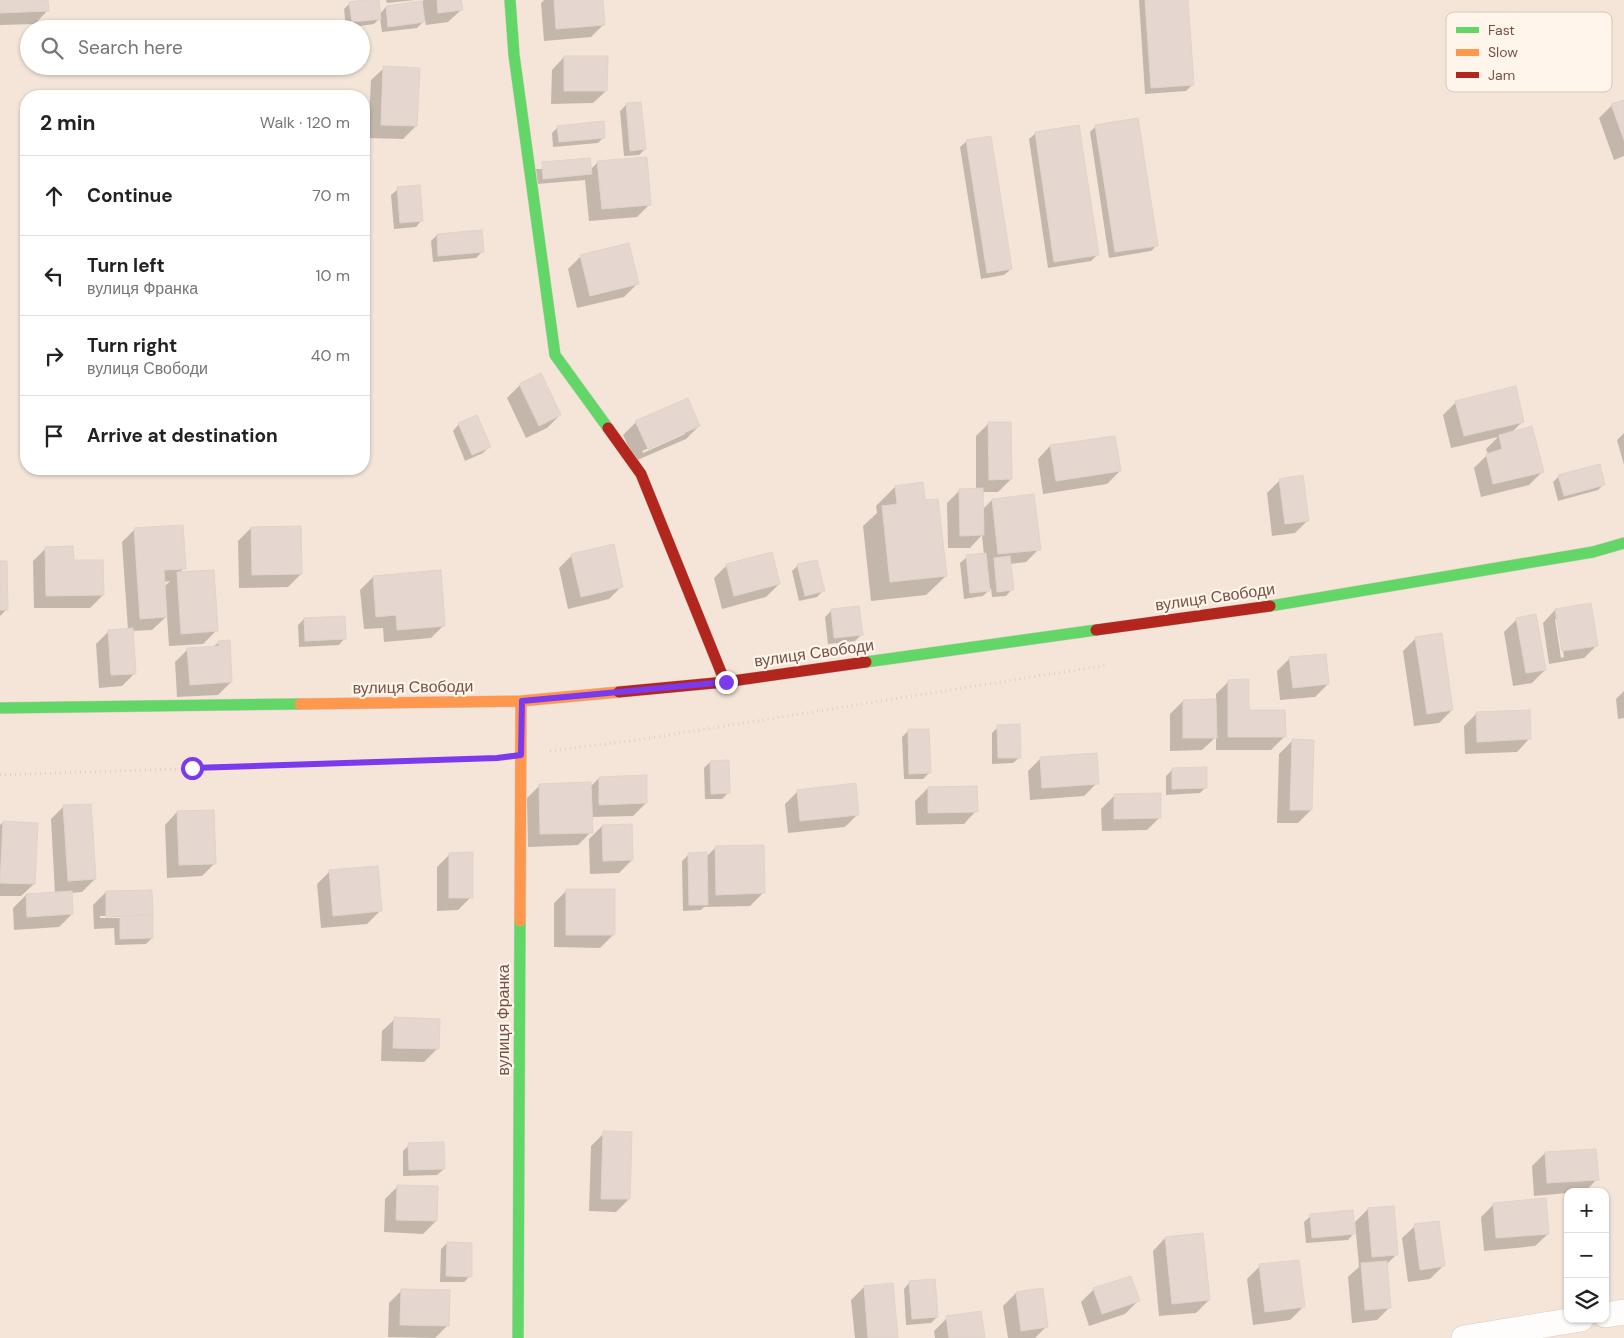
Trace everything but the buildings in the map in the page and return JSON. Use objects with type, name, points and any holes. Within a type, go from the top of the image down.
[{"type":"street","points":[[510,0],[514,55],[555,355],[641,474],[726,682]]},
{"type":"street","name":"вулиця Свободи","points":[[0,708],[522,701],[726,682],[1309,600],[1593,552],[1624,543]]},
{"type":"street","name":"вулиця Франка","points":[[518,1338],[522,701]]},
{"type":"street","points":[[1609,1314],[1624,1312]]},
{"type":"street","points":[[1464,1338],[1564,1322]]},
{"type":"path","points":[[0,775],[497,758],[637,740],[1107,665]]},
{"type":"shaded area","points":[[0,0],[1624,0],[1624,1338],[0,1338]]},
{"type":"traffic: fast","points":[[510,0],[514,55],[555,355],[608,428]]},
{"type":"traffic: fast","points":[[1270,606],[1593,552],[1624,543]]},
{"type":"traffic: fast","points":[[866,662],[1096,630]]},
{"type":"traffic: fast","points":[[0,708],[300,704]]},
{"type":"traffic: fast","points":[[518,1338],[520,921]]},
{"type":"traffic: slow","points":[[300,704],[521,701],[619,692]]},
{"type":"traffic: slow","points":[[520,921],[521,701]]},
{"type":"traffic: jam","points":[[608,428],[641,474],[725,682]]},
{"type":"traffic: jam","points":[[1096,630],[1270,606]]},
{"type":"traffic: jam","points":[[619,692],[725,682],[866,662]]},
{"type":"route","points":[[192,768],[497,758],[521,755],[522,701],[726,682]]}]
